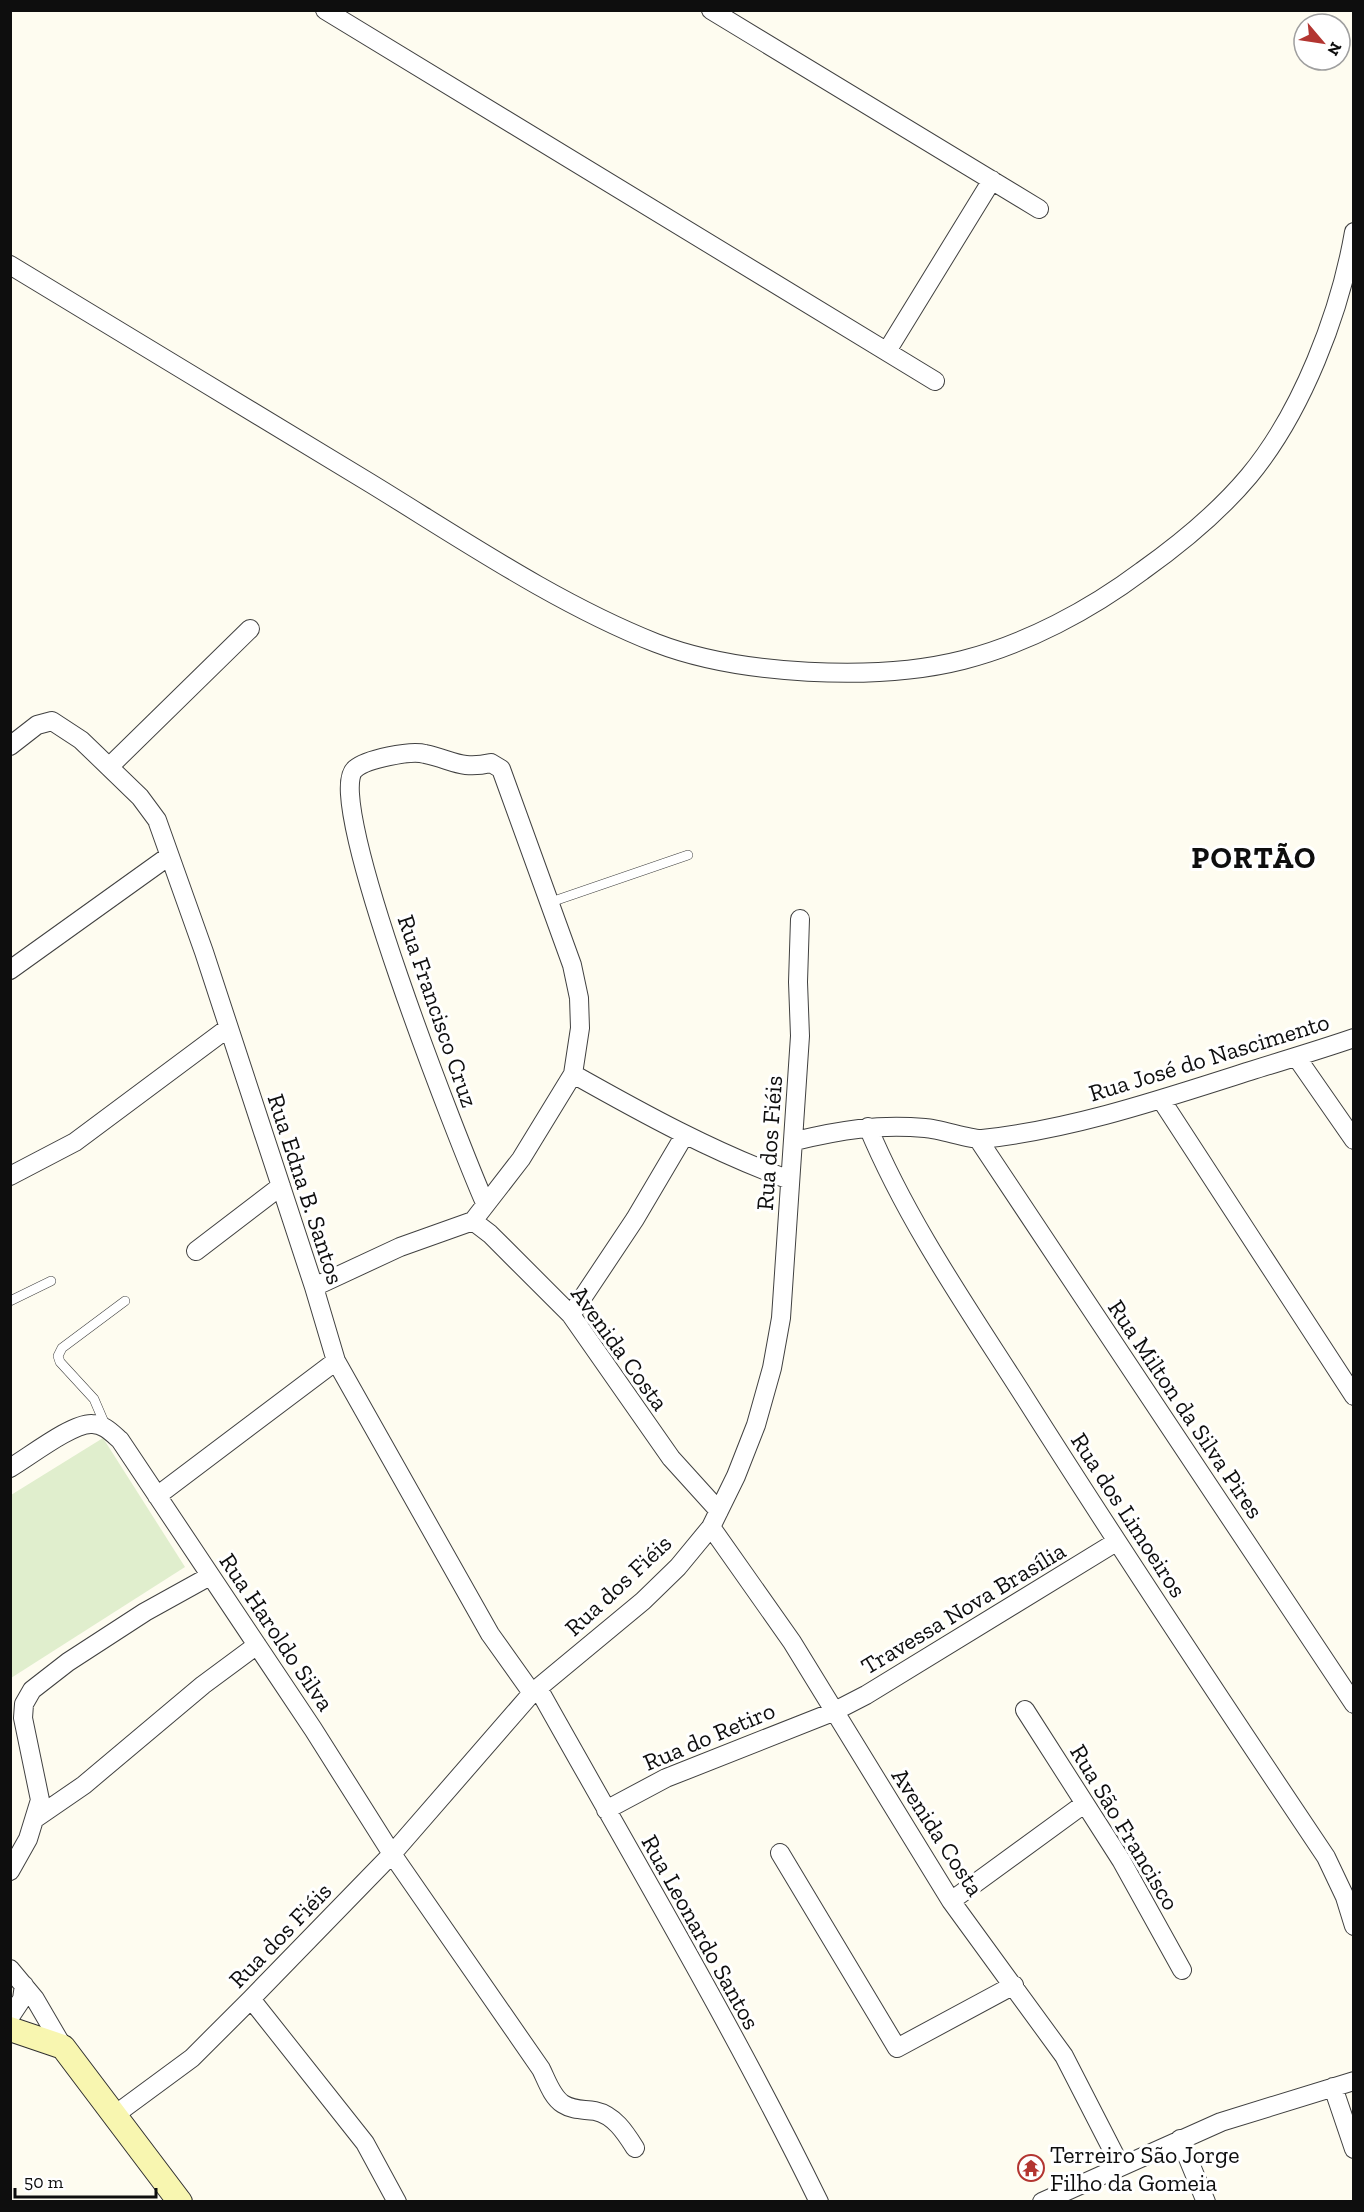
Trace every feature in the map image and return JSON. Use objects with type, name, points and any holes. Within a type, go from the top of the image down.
[{"type":"street","points":[[325,10],[935,381]]},
{"type":"street","points":[[711,10],[1039,209]]},
{"type":"street","points":[[887,351],[992,180]]},
{"type":"street","points":[[10,265],[504,564],[593,613],[658,644],[723,661],[785,670],[891,672],[963,660],[1022,639],[1104,599],[1184,541],[1249,476],[1287,417],[1316,362],[1346,273],[1353,232]]},
{"type":"street","points":[[109,767],[250,629]]},
{"type":"street","name":"Rua Edna B. Santos","points":[[10,746],[37,724],[52,721],[66,728],[140,797],[157,820],[314,1287],[336,1361],[490,1634],[535,1691]]},
{"type":"street","name":"Rua Francisco Cruz","points":[[485,1203],[429,1064],[354,832],[348,783],[351,773],[357,767],[373,761],[414,752],[466,767],[491,763],[501,769],[551,902]]},
{"type":"street","points":[[10,970],[169,856]]},
{"type":"street","points":[[314,1287],[400,1247],[473,1221],[521,1159],[573,1074],[580,1028],[579,999],[572,965],[551,902]]},
{"type":"street","name":"Rua dos Fiéis","points":[[116,2114],[192,2058],[392,1854],[535,1691],[643,1601],[678,1567],[715,1519],[756,1425],[772,1368],[781,1318],[790,1180],[795,1141],[800,1036],[798,982],[800,919]]},
{"type":"street","points":[[10,1176],[75,1142],[228,1028]]},
{"type":"street","name":"Rua José do Nascimento","points":[[795,1141],[843,1129],[868,1127],[941,1130],[978,1139],[1025,1133],[1162,1101],[1353,1039]]},
{"type":"street","points":[[1297,1058],[1353,1140]]},
{"type":"street","points":[[573,1074],[684,1136],[730,1158],[790,1180]]},
{"type":"street","points":[[1162,1101],[1353,1396]]},
{"type":"street","name":"Rua dos Limoeiros","points":[[868,1127],[889,1178],[910,1215],[1116,1542],[1326,1857],[1345,1897],[1353,1926]]},
{"type":"street","points":[[571,1316],[635,1219],[684,1136]]},
{"type":"street","name":"Rua Milton da Silva Pires","points":[[978,1139],[1353,1704]]},
{"type":"street","points":[[196,1251],[280,1186]]},
{"type":"street","name":"Avenida Costa","points":[[473,1221],[490,1234],[571,1316],[715,1519],[951,1901],[1064,2056],[1119,2166]]},
{"type":"street","points":[[157,1496],[336,1361]]},
{"type":"street","points":[[10,1468],[76,1427],[92,1424],[106,1427]]},
{"type":"street","name":"Rua Haroldo Silva","points":[[106,1427],[120,1440],[257,1645],[392,1854],[512,2025],[562,2103],[574,2109],[597,2111],[612,2119],[624,2130],[635,2148]]},
{"type":"street","name":"Travessa Nova Brasília","points":[[833,1712],[866,1695],[1116,1542]]},
{"type":"street","points":[[10,1871],[36,1818],[40,1800],[23,1718],[24,1704],[32,1689],[114,1631],[210,1576]]},
{"type":"street","points":[[36,1818],[84,1785],[203,1684],[257,1645]]},
{"type":"street","name":"Rua Leonardo Santos","points":[[535,1691],[606,1810],[787,2138],[819,2202]]},
{"type":"street","name":"Rua São Francisco","points":[[1025,1710],[1122,1860],[1182,1970]]},
{"type":"street","name":"Rua do Retiro","points":[[606,1810],[696,1765],[833,1712]]},
{"type":"street","points":[[951,1901],[1084,1804]]},
{"type":"street","points":[[780,1853],[897,2048],[1014,1985]]},
{"type":"street","points":[[10,1969],[24,1985],[63,2047],[116,2114],[180,2202]]},
{"type":"street","points":[[10,2017],[22,1999],[24,1985]]},
{"type":"street","points":[[251,1999],[365,2143],[397,2202]]},
{"type":"street","points":[[10,2029],[63,2047]]},
{"type":"street","points":[[1042,2202],[1180,2139],[1264,2107],[1353,2081]]},
{"type":"street","points":[[1333,2087],[1353,2148]]},
{"type":"street","points":[[1180,2139],[1206,2202]]},
{"type":"lane","points":[[551,902],[688,855]]},
{"type":"lane","points":[[10,1301],[51,1281]]},
{"type":"lane","points":[[106,1427],[94,1399],[60,1362],[58,1356],[62,1348],[124,1301]]},
{"type":"green space","points":[[103,1438],[185,1567],[11,1678],[11,1495]]},
{"type":"place","name":"Terreiro São Jorge Filho da Gomeia","points":[[1031,2168]]},
{"type":"district","name":"PORTÃO","points":[[1254,858]]}]
